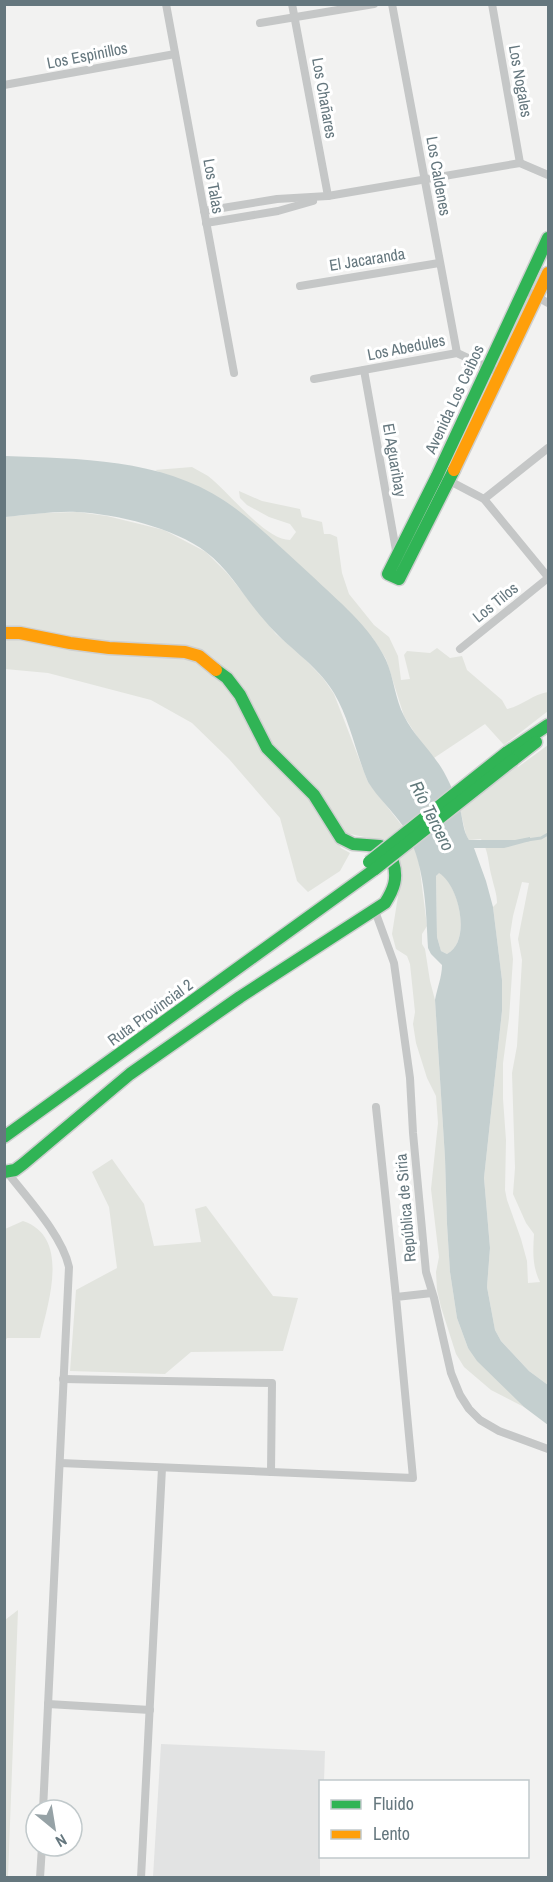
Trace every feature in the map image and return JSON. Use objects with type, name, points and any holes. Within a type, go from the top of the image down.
[{"type":"street","name":"Los Talas","points":[[166,4],[234,373]]},
{"type":"street","name":"Los Chañares","points":[[292,4],[328,196]]},
{"type":"street","points":[[260,23],[374,4]]},
{"type":"street","name":"Los Caldenes","points":[[392,4],[457,353]]},
{"type":"street","name":"Los Nogales","points":[[492,4],[520,163]]},
{"type":"street","name":"Los Espinillos","points":[[4,85],[175,54]]},
{"type":"street","points":[[204,212],[277,200],[328,196],[520,163],[549,175]]},
{"type":"street","points":[[206,223],[278,211],[328,196]]},
{"type":"street","name":"Avenida Los Ceibos","points":[[549,238],[437,476],[387,574],[399,579],[549,273]]},
{"type":"street","name":"El Jacaranda","points":[[300,286],[440,263]]},
{"type":"street","points":[[524,289],[549,303]]},
{"type":"street","name":"Los Abedules","points":[[314,379],[457,353],[500,373]]},
{"type":"street","name":"El Aguaribay","points":[[364,370],[397,556]]},
{"type":"street","points":[[484,499],[549,448]]},
{"type":"street","points":[[437,476],[484,499],[549,577]]},
{"type":"street","name":"Los Tilos","points":[[460,649],[549,577]]},
{"type":"street","points":[[4,633],[20,633],[109,648],[185,651],[199,656],[227,678],[240,695],[267,748],[314,795],[341,838],[352,844],[380,846]]},
{"type":"street","name":"Ruta Provincial 2","points":[[4,1137],[315,913],[549,725]]},
{"type":"street","name":"Ruta Provincial 2","points":[[510,756],[549,732]]},
{"type":"street","points":[[44,1798],[69,1267],[66,1254],[58,1239],[6,1172],[15,1170],[23,1164],[130,1074],[240,997],[385,903],[393,892],[396,875],[393,862]]},
{"type":"street","name":"República de Siria","points":[[375,911],[394,963],[410,1078],[426,1272],[451,1373],[469,1410],[480,1420],[499,1431],[549,1449]]},
{"type":"street","points":[[60,1463],[413,1478],[376,1107]]},
{"type":"street","points":[[396,1297],[432,1293]]},
{"type":"street","points":[[63,1379],[272,1383],[271,1472]]},
{"type":"street","points":[[141,1878],[162,1468]]},
{"type":"street","points":[[48,1704],[150,1710]]},
{"type":"street","points":[[40,1878],[41,1858]]},
{"type":"shaded area","points":[[192,467],[217,483],[247,514],[280,538],[290,540],[296,532],[290,524],[269,517],[247,505],[240,498],[239,491],[262,501],[300,509],[302,517],[322,522],[324,534],[337,537],[342,573],[349,594],[374,625],[389,637],[398,656],[401,680],[410,679],[404,655],[407,651],[430,653],[437,648],[450,658],[462,656],[467,670],[502,700],[507,709],[548,692],[548,711],[504,745],[485,724],[434,758],[423,746],[404,716],[386,659],[372,637],[277,544],[225,501],[155,470]]},
{"type":"shaded area","points":[[77,512],[107,516],[164,530],[206,552],[227,573],[276,634],[323,678],[334,694],[368,782],[403,827],[383,841],[331,830],[341,848],[350,853],[340,871],[308,892],[297,881],[280,818],[229,759],[192,723],[151,700],[48,673],[5,669],[4,517]]},
{"type":"shaded area","points":[[548,745],[548,1385],[529,1371],[501,1341],[495,1330],[487,1287],[490,1248],[484,1178],[502,1011],[502,980],[493,907],[497,903],[487,853],[481,839],[469,840],[460,809],[515,765],[518,767]],"holes":[[[522,882],[529,883],[518,939],[522,960],[517,1046],[512,1073],[515,1168],[513,1194],[526,1223],[534,1234],[534,1264],[540,1282],[528,1283],[527,1261],[505,1190],[503,1063],[513,959],[510,935]]]},
{"type":"shaded area","points":[[414,846],[419,863],[427,926],[422,934],[422,944],[435,1000],[450,1272],[457,1318],[468,1348],[524,1407],[491,1390],[464,1367],[456,1354],[437,1290],[436,1272],[439,1257],[431,1189],[438,1123],[436,1096],[427,1078],[416,1043],[410,964],[407,956],[396,949],[392,934],[401,877],[396,860]]},
{"type":"shaded area","points":[[439,872],[452,888],[460,913],[459,938],[455,947],[447,954],[441,951],[437,937],[436,876]]},
{"type":"shaded area","points":[[112,1159],[144,1204],[154,1246],[201,1242],[195,1209],[206,1206],[273,1296],[298,1298],[283,1351],[191,1352],[165,1374],[70,1371],[76,1290],[117,1268],[109,1207],[92,1172]]},
{"type":"shaded area","points":[[23,1221],[38,1229],[47,1241],[52,1256],[51,1290],[40,1338],[7,1338],[5,1341],[5,1229]]},
{"type":"shaded area","points":[[18,1610],[8,1877],[5,1878],[5,1620]]},
{"type":"shaded area","points":[[161,1744],[325,1751],[324,1780],[319,1780],[320,1877],[153,1877]]},
{"type":"water","name":"Río Tercero","points":[[5,456],[90,460],[146,469],[174,476],[225,501],[258,527],[311,575],[353,614],[371,636],[386,660],[404,716],[436,760],[450,784],[469,840],[515,840],[530,837],[530,841],[504,848],[474,848],[493,907],[502,980],[502,1011],[484,1178],[490,1248],[487,1287],[495,1330],[501,1341],[529,1371],[548,1385],[548,1425],[524,1407],[477,1361],[468,1348],[457,1318],[450,1272],[435,1000],[442,965],[428,948],[423,885],[416,854],[399,820],[368,782],[344,714],[334,693],[319,673],[273,630],[223,567],[193,543],[162,529],[127,519],[92,513],[59,512],[5,517]],"holes":[[[439,873],[446,879],[457,900],[461,926],[455,947],[447,954],[441,951],[437,937],[436,876]]]},
{"type":"waterway","points":[[527,840],[541,838],[548,834]]},
{"type":"traffic: fast","points":[[454,470],[399,579],[388,574],[437,476],[548,238]]},
{"type":"traffic: fast","points":[[216,670],[227,678],[240,695],[267,748],[314,795],[341,838],[353,844],[380,846]]},
{"type":"traffic: fast","points":[[506,753],[548,725]]},
{"type":"traffic: fast","points":[[513,760],[536,742]]},
{"type":"traffic: fast","points":[[369,862],[506,753]]},
{"type":"traffic: fast","points":[[375,869],[513,760]]},
{"type":"traffic: fast","points":[[4,1172],[15,1170],[23,1164],[130,1074],[240,997],[385,903],[394,883],[393,862]]},
{"type":"traffic: fast","points":[[4,1137],[375,869]]},
{"type":"traffic: slow","points":[[454,470],[548,273]]},
{"type":"traffic: slow","points":[[4,633],[20,633],[109,648],[185,652],[199,656],[216,670]]}]
